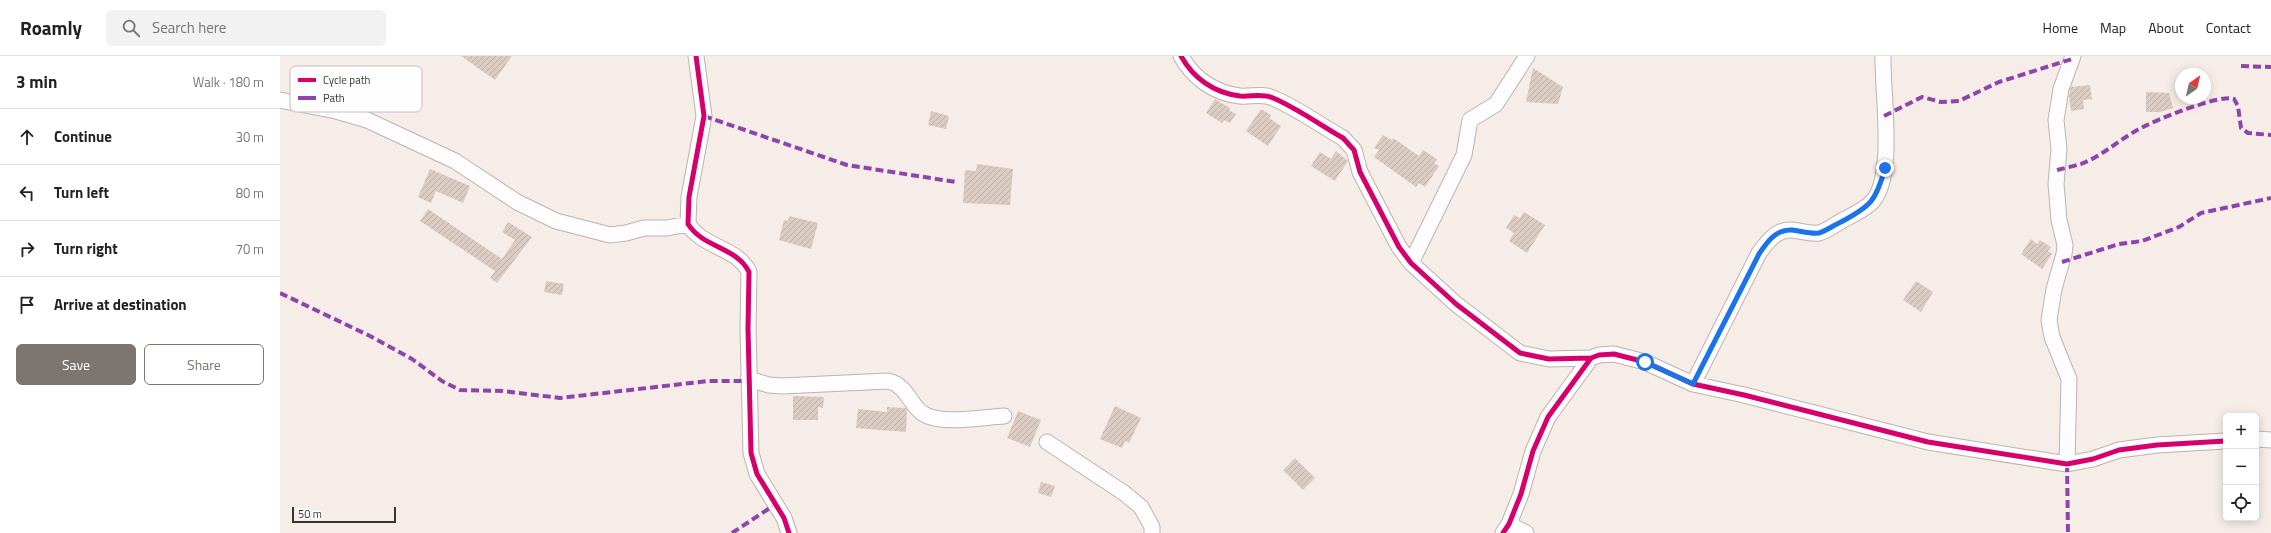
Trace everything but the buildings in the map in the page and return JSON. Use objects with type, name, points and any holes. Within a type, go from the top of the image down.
[{"type":"street","points":[[696,56],[704,116],[689,197],[688,224],[700,237],[739,257],[745,263],[749,272],[748,379],[751,453],[757,474],[784,518],[789,533]]},
{"type":"street","points":[[1181,56],[1194,76],[1211,88],[1240,96],[1256,95],[1275,98],[1343,138],[1351,146],[1360,172],[1392,235],[1411,263],[1469,315],[1520,353],[1549,358],[1591,358],[1599,355],[1614,354],[1645,362],[1693,384],[1744,395],[1928,442],[2067,464],[2093,459],[2119,450],[2158,445],[2223,441]]},
{"type":"street","points":[[1411,263],[1464,154],[1470,120],[1496,104],[1527,56]]},
{"type":"street","points":[[1693,384],[1759,254],[1769,240],[1776,234],[1791,230],[1805,233],[1820,232],[1861,211],[1873,202],[1885,168],[1887,148],[1883,56]]},
{"type":"street","points":[[2067,464],[2069,379],[2052,337],[2049,320],[2054,289],[2064,254],[2065,245],[2059,220],[2056,184],[2059,149],[2056,120],[2061,89],[2073,56]]},
{"type":"street","points":[[280,100],[290,102]]},
{"type":"street","points":[[339,112],[374,122],[449,158],[517,202],[556,221],[610,235],[626,233],[644,228],[667,228],[688,224]]},
{"type":"street","points":[[1526,533],[1506,529],[1522,494],[1533,451],[1548,417],[1591,358]]},
{"type":"street","points":[[748,379],[769,385],[782,386],[888,381],[897,383],[921,413],[932,418],[950,420],[1004,416]]},
{"type":"street","points":[[2259,440],[2271,440]]},
{"type":"street","points":[[1048,442],[1124,493],[1141,507],[1152,527],[1152,533]]},
{"type":"marked path","points":[[1884,116],[1922,97],[1941,102],[1959,101],[1999,82],[2072,59]]},
{"type":"marked path","points":[[2241,66],[2271,67]]},
{"type":"marked path","points":[[2057,170],[2089,161],[2139,129],[2159,120],[2201,104],[2226,98],[2234,99],[2238,106],[2241,128],[2248,133],[2271,135]]},
{"type":"marked path","points":[[704,116],[847,165],[956,182]]},
{"type":"marked path","points":[[2062,262],[2119,244],[2142,241],[2179,227],[2201,213],[2271,198]]},
{"type":"marked path","points":[[280,293],[370,336],[412,359],[442,381],[460,390],[503,391],[560,398],[708,381],[749,381]]},
{"type":"marked path","points":[[2067,464],[2068,533]]},
{"type":"marked path","points":[[732,533],[776,504]]},
{"type":"cycle path","points":[[696,56],[704,116],[689,197],[688,224],[694,232],[702,238],[737,257],[749,272],[748,329],[751,453],[757,474],[784,518],[789,533]]},
{"type":"cycle path","points":[[1181,56],[1198,78],[1213,88],[1222,92],[1240,96],[1261,95],[1273,98],[1300,112],[1343,138],[1354,150],[1360,172],[1399,247],[1411,263],[1456,304],[1520,353],[1549,359],[1591,358]]},
{"type":"cycle path","points":[[1503,533],[1509,524],[1521,494],[1533,451],[1548,417],[1591,358],[1599,355],[1614,354],[1645,362],[1693,384],[1744,395],[1928,442],[2067,464],[2093,459],[2119,450],[2157,445],[2223,441]]},
{"type":"route","points":[[1645,362],[1693,384],[1759,254],[1769,240],[1776,234],[1791,230],[1805,233],[1820,232],[1861,211],[1873,202],[1881,184],[1885,168]]}]
